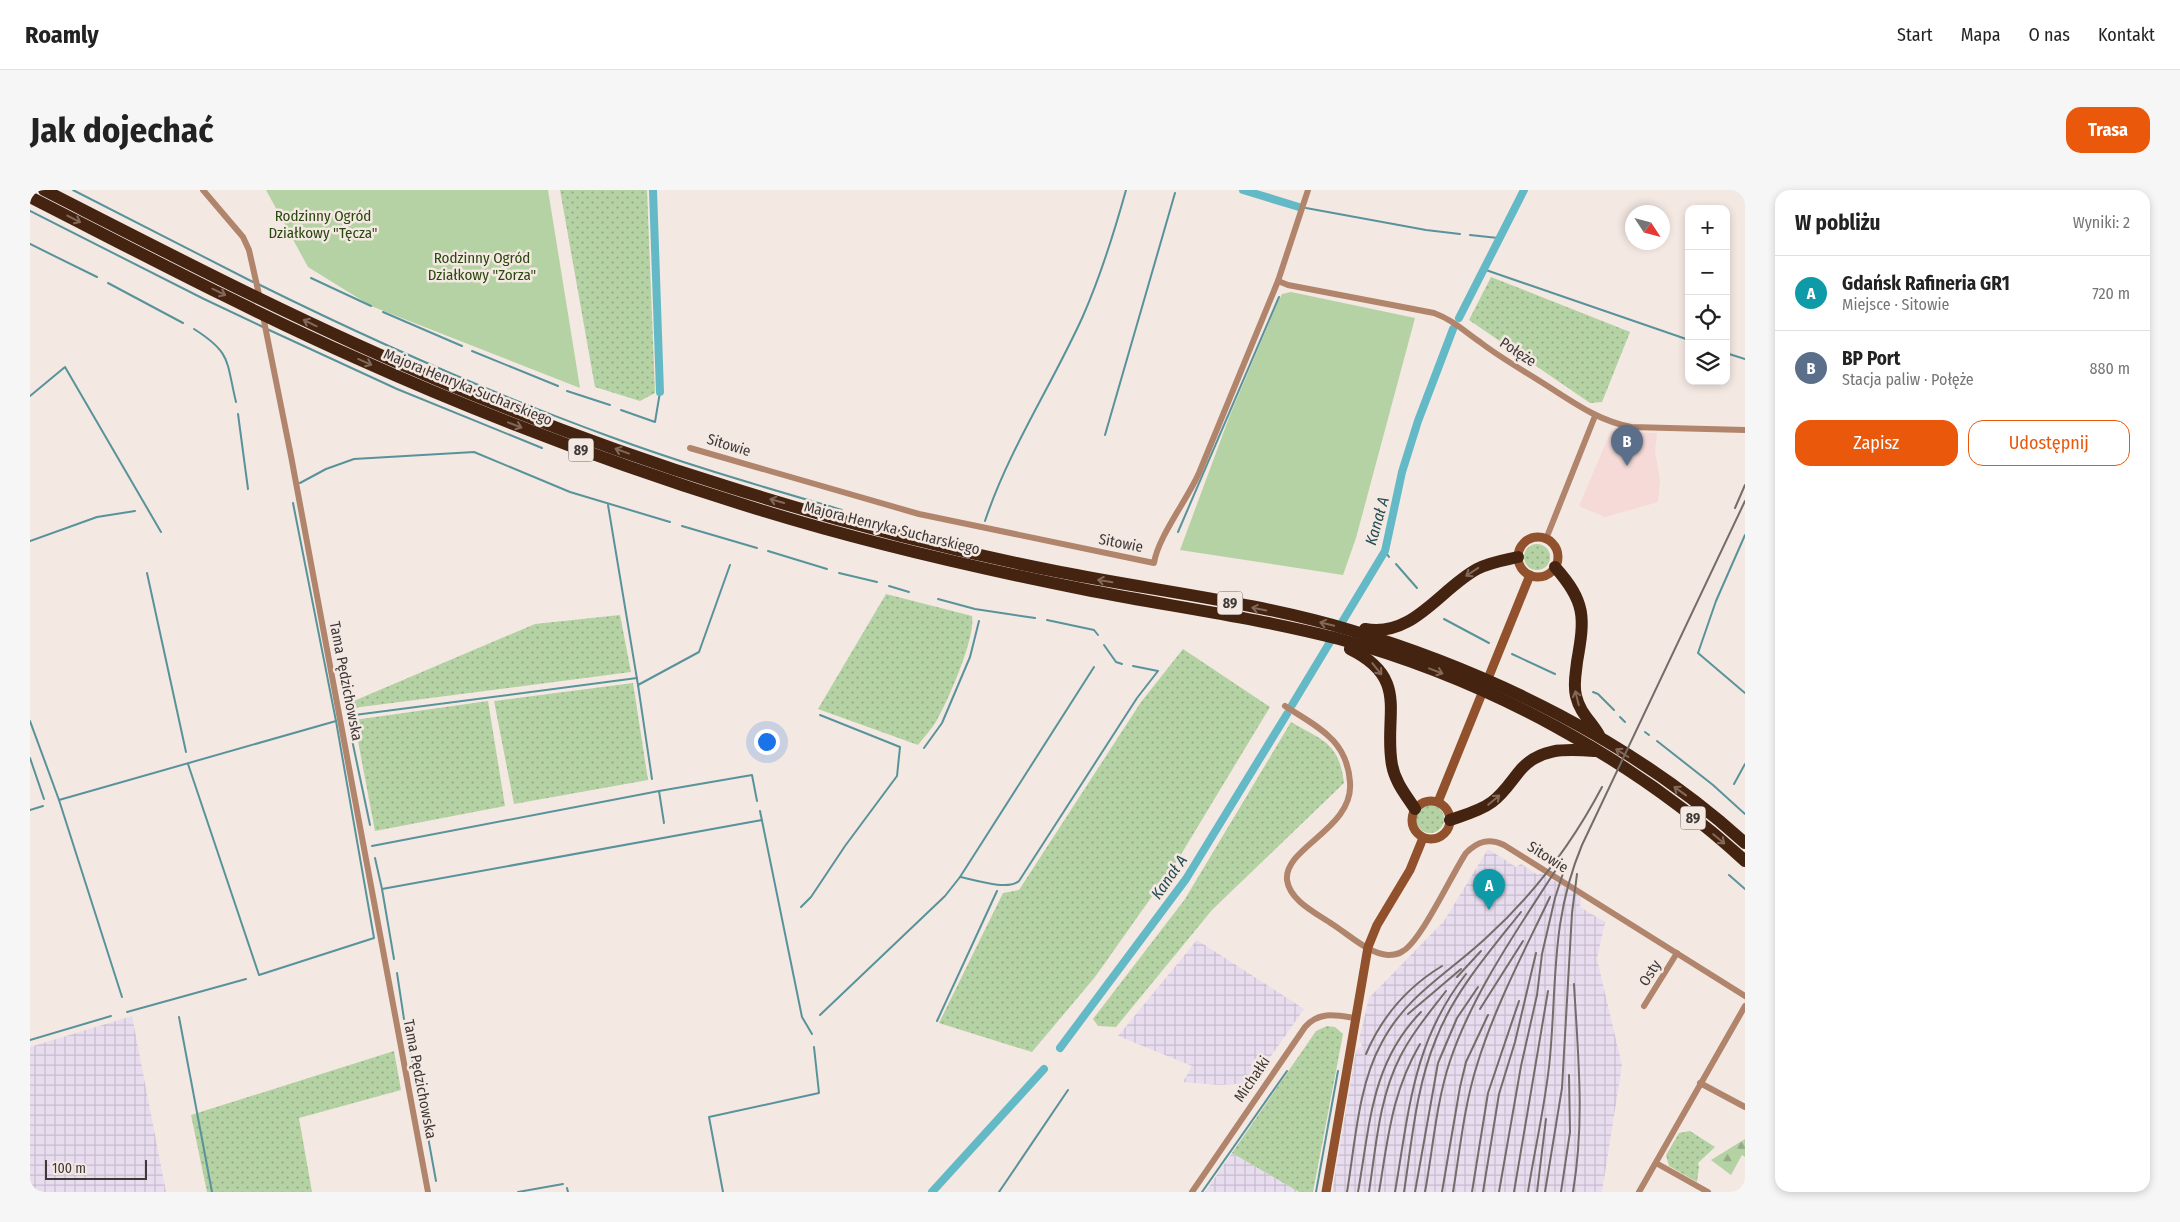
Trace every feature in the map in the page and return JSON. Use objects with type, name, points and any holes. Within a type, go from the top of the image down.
[{"type":"highway","name":"Majora Henryka Sucharskiego","points":[[44,190],[246,292],[355,344],[495,403],[633,455],[728,487],[916,540],[1058,572],[1307,619],[1348,629],[1466,677],[1599,745],[1641,772],[1701,806],[1745,843]]},
{"type":"highway","name":"Majora Henryka Sucharskiego","points":[[30,197],[254,310],[351,356],[492,416],[635,469],[762,510],[942,558],[1098,592],[1299,630],[1466,677]]},
{"type":"highway","points":[[1348,629],[1353,627],[1382,631],[1397,627],[1413,618],[1478,568],[1518,557]]},
{"type":"highway","points":[[1450,820],[1479,810],[1492,802],[1504,791],[1523,766],[1537,756],[1561,750],[1599,745],[1598,733],[1584,715],[1576,694],[1575,675],[1582,629],[1580,605],[1572,589],[1555,567]]},
{"type":"highway","points":[[1340,640],[1345,647],[1371,661],[1388,685],[1392,709],[1392,767],[1399,785],[1415,809]]},
{"type":"highway","name":"Majora Henryka Sucharskiego","points":[[1641,772],[1745,861]]},
{"type":"street","name":"Tama Pędzichowska","points":[[203,190],[243,237],[254,267],[292,456],[428,1192]]},
{"type":"street","name":"Sitowie","points":[[690,448],[920,514],[1154,563],[1156,550],[1189,495],[1199,473],[1278,281],[1308,190]]},
{"type":"street","name":"Połęże","points":[[1278,281],[1288,285],[1434,314],[1448,319],[1464,328],[1479,342],[1574,404],[1613,424],[1631,427],[1745,430]]},
{"type":"street","points":[[1546,539],[1595,416]]},
{"type":"street","points":[[1537,537],[1546,539],[1553,544],[1557,553],[1555,567],[1544,576],[1530,575],[1520,566],[1518,557],[1520,549],[1529,540],[1537,537]]},
{"type":"street","points":[[1438,802],[1530,575]]},
{"type":"street","name":"Sitowie","points":[[1284,706],[1328,734],[1340,748],[1349,768],[1350,788],[1347,804],[1340,817],[1300,854],[1289,869],[1287,878],[1289,888],[1297,899],[1308,908],[1368,948],[1387,955],[1403,951],[1417,936],[1466,853],[1473,846],[1483,841],[1495,841],[1745,996]]},
{"type":"street","points":[[1428,801],[1438,802],[1448,811],[1450,820],[1446,832],[1436,839],[1423,838],[1413,827],[1412,818],[1415,809],[1428,801]]},
{"type":"street","points":[[1326,1192],[1368,948],[1377,925],[1410,870],[1423,838]]},
{"type":"street","name":"Osty","points":[[1644,1006],[1677,953]]},
{"type":"street","points":[[1639,1192],[1745,1006]]},
{"type":"street","name":"Michałki","points":[[1192,1192],[1305,1027],[1315,1018],[1321,1016],[1334,1014],[1355,1018]]},
{"type":"street","points":[[1700,1083],[1745,1107]]},
{"type":"street","points":[[1656,1163],[1708,1192]]},
{"type":"shaded area","points":[[1611,431],[1657,433],[1655,451],[1660,481],[1658,502],[1605,517],[1579,506]]},
{"type":"shaded area","points":[[1488,849],[1516,867],[1521,864],[1538,875],[1541,873],[1581,897],[1580,907],[1605,922],[1597,959],[1622,1065],[1602,1192],[1332,1192],[1356,1050],[1362,1046],[1359,1039],[1369,998],[1444,921]]},
{"type":"shaded area","points":[[1197,940],[1304,1009],[1252,1083],[1219,1085],[1183,1082],[1192,1066],[1118,1036]]},
{"type":"shaded area","points":[[132,1016],[166,1192],[30,1192],[30,1047]]},
{"type":"shaded area","points":[[1232,1153],[1299,1192],[1205,1192]]},
{"type":"green space","name":"Rodzinny Ogród Działkowy \"Zorza\"","points":[[266,190],[548,190],[580,388],[371,306],[308,267]]},
{"type":"green space","points":[[560,190],[647,190],[655,393],[640,401],[595,387]]},
{"type":"green space","points":[[1491,277],[1630,332],[1602,402],[1590,403],[1469,320]]},
{"type":"green space","points":[[1291,292],[1415,318],[1356,538],[1343,575],[1180,550],[1230,415],[1278,302],[1282,294]]},
{"type":"green space","points":[[1537,544],[1546,548],[1550,557],[1546,566],[1537,570],[1528,566],[1524,557],[1528,548]]},
{"type":"green space","points":[[886,594],[972,616],[972,626],[966,653],[948,699],[937,720],[918,745],[818,709]]},
{"type":"green space","points":[[620,615],[631,672],[353,708],[349,703],[535,624]]},
{"type":"green space","points":[[1183,649],[1270,707],[1177,861],[1095,977],[1032,1052],[939,1023],[1003,893],[1019,890],[1141,702]]},
{"type":"green space","points":[[633,683],[648,780],[514,804],[494,701]]},
{"type":"green space","points":[[488,701],[505,806],[375,831],[354,720]]},
{"type":"green space","points":[[1291,722],[1328,744],[1338,759],[1344,783],[1212,910],[1116,1027],[1098,1026],[1093,1019],[1185,899]]},
{"type":"green space","points":[[1430,805],[1440,809],[1444,819],[1440,829],[1430,833],[1420,829],[1416,819],[1420,809]]},
{"type":"green space","points":[[1327,1026],[1335,1027],[1343,1034],[1313,1192],[1299,1192],[1232,1153],[1316,1031]]},
{"type":"green space","points":[[394,1051],[401,1090],[299,1118],[312,1192],[207,1192],[191,1115]]},
{"type":"green space","points":[[1690,1131],[1715,1147],[1698,1163],[1697,1182],[1669,1166],[1666,1155],[1679,1133]]},
{"type":"green space","points":[[1745,1139],[1745,1157],[1742,1155],[1731,1175],[1711,1160]]},
{"type":"waterway","points":[[73,190],[253,282]]},
{"type":"waterway","points":[[653,190],[660,392]]},
{"type":"waterway","points":[[985,521],[1006,468],[1083,316],[1107,254],[1126,190]]},
{"type":"waterway","points":[[1243,190],[1299,207]]},
{"type":"waterway","name":"Kanał A","points":[[1459,318],[1524,190]]},
{"type":"waterway","points":[[1105,435],[1175,193]]},
{"type":"waterway","points":[[1306,208],[1426,230],[1460,234]]},
{"type":"waterway","points":[[30,211],[263,327]]},
{"type":"waterway","points":[[1470,235],[1498,238]]},
{"type":"waterway","points":[[30,244],[97,277]]},
{"type":"waterway","points":[[1483,269],[1685,339]]},
{"type":"waterway","points":[[311,278],[371,306]]},
{"type":"waterway","points":[[108,283],[183,323]]},
{"type":"waterway","points":[[258,284],[345,326],[521,403],[640,447],[842,510]]},
{"type":"waterway","points":[[1178,532],[1279,297]]},
{"type":"waterway","points":[[383,312],[462,346]]},
{"type":"waterway","points":[[194,329],[215,345],[226,359],[236,402]]},
{"type":"waterway","points":[[267,329],[397,389],[542,448]]},
{"type":"waterway","name":"Kanał A","points":[[1292,705],[1385,551],[1402,472],[1418,421],[1453,329]]},
{"type":"waterway","points":[[472,351],[558,386]]},
{"type":"waterway","points":[[1730,354],[1745,359]]},
{"type":"waterway","points":[[30,396],[65,367],[161,532]]},
{"type":"waterway","points":[[567,391],[610,405]]},
{"type":"waterway","points":[[621,410],[655,422],[660,392]]},
{"type":"waterway","points":[[238,414],[248,489]]},
{"type":"waterway","points":[[300,483],[326,469],[354,459],[474,452],[570,492],[670,522]]},
{"type":"waterway","points":[[30,721],[59,800],[336,721],[293,503]]},
{"type":"waterway","points":[[608,505],[638,685],[699,652],[730,565]]},
{"type":"waterway","points":[[30,541],[97,517],[135,511]]},
{"type":"waterway","points":[[682,526],[757,548]]},
{"type":"waterway","points":[[1745,535],[1716,601],[1698,653],[1745,693]]},
{"type":"waterway","points":[[768,551],[827,569]]},
{"type":"waterway","name":"Kanał A","points":[[1385,551],[1389,557]]},
{"type":"waterway","points":[[1396,564],[1417,588]]},
{"type":"waterway","points":[[147,573],[186,752]]},
{"type":"waterway","points":[[839,573],[877,582]]},
{"type":"waterway","points":[[889,586],[909,592]]},
{"type":"waterway","points":[[938,599],[975,609],[1035,618]]},
{"type":"waterway","points":[[1444,619],[1489,643]]},
{"type":"waterway","points":[[1047,620],[1094,630],[1098,635]]},
{"type":"waterway","points":[[924,748],[942,723],[970,657],[979,621]]},
{"type":"waterway","points":[[1104,645],[1116,662],[1122,664]]},
{"type":"waterway","points":[[1512,654],[1555,674]]},
{"type":"waterway","points":[[960,877],[999,885],[1014,884],[1019,881],[1137,698],[1158,671],[1133,666]]},
{"type":"waterway","points":[[820,1015],[945,896],[960,877],[1094,667]]},
{"type":"waterway","points":[[370,825],[347,716],[637,678]]},
{"type":"waterway","points":[[638,685],[652,779]]},
{"type":"waterway","points":[[1593,692],[1598,694],[1614,710]]},
{"type":"waterway","name":"Kanał A","points":[[1060,1048],[1186,879],[1287,714]]},
{"type":"waterway","points":[[801,907],[811,897],[845,846],[897,776],[900,747],[820,715]]},
{"type":"waterway","points":[[1620,717],[1625,722]]},
{"type":"waterway","points":[[188,764],[259,975],[374,938],[336,721]]},
{"type":"waterway","points":[[1645,732],[1649,735]]},
{"type":"waterway","points":[[1657,741],[1713,785],[1745,814]]},
{"type":"waterway","points":[[30,758],[44,799]]},
{"type":"waterway","points":[[1734,784],[1745,764]]},
{"type":"waterway","points":[[664,823],[659,791],[752,775],[757,801]]},
{"type":"waterway","points":[[372,846],[659,791]]},
{"type":"waterway","points":[[59,800],[122,997]]},
{"type":"waterway","points":[[30,810],[43,806]]},
{"type":"waterway","points":[[760,811],[802,1017],[812,1034]]},
{"type":"waterway","points":[[394,959],[382,889],[762,820]]},
{"type":"waterway","points":[[375,858],[382,889]]},
{"type":"waterway","points":[[1729,875],[1745,889]]},
{"type":"waterway","points":[[937,1021],[997,891]]},
{"type":"waterway","points":[[397,973],[404,1019]]},
{"type":"waterway","points":[[127,1012],[246,979]]},
{"type":"waterway","points":[[30,1040],[111,1016]]},
{"type":"waterway","points":[[179,1017],[212,1192]]},
{"type":"waterway","points":[[408,1038],[419,1095]]},
{"type":"waterway","points":[[723,1192],[709,1117],[819,1093],[814,1047]]},
{"type":"waterway","name":"Kanał A","points":[[932,1192],[1044,1069]]},
{"type":"waterway","points":[[1202,1192],[1287,1071]]},
{"type":"waterway","points":[[1316,1192],[1338,1071]]},
{"type":"waterway","points":[[999,1192],[1068,1090]]},
{"type":"waterway","points":[[428,1118],[426,1126],[436,1181]]},
{"type":"waterway","points":[[518,1192],[563,1184]]},
{"type":"waterway","points":[[567,1188],[568,1192]]},
{"type":"railway","points":[[1735,508],[1745,485]]},
{"type":"railway","points":[[1528,1192],[1548,1074],[1560,924],[1572,872],[1582,845],[1745,501]]},
{"type":"railway","points":[[1347,1192],[1358,1116],[1367,1078],[1373,1060],[1391,1027],[1416,998],[1487,937],[1536,886],[1565,848],[1602,787]]},
{"type":"railway","points":[[1425,1192],[1441,1093],[1460,1035],[1484,985],[1559,865]]},
{"type":"railway","points":[[1499,1192],[1521,1066],[1537,995],[1542,954],[1555,898],[1565,867]]},
{"type":"railway","points":[[1545,1192],[1562,1088],[1572,913],[1577,874]]},
{"type":"railway","points":[[1453,1192],[1466,1112],[1484,1043],[1501,1000],[1550,897]]},
{"type":"railway","points":[[1404,1192],[1419,1095],[1436,1039],[1463,988],[1521,912]]},
{"type":"railway","points":[[1480,1009],[1523,941]]},
{"type":"railway","points":[[1457,977],[1481,951]]},
{"type":"railway","points":[[1483,1192],[1499,1094],[1515,1042],[1536,953]]},
{"type":"railway","points":[[1366,1054],[1372,1040],[1396,1004],[1406,993],[1442,966]]},
{"type":"railway","points":[[1408,1014],[1461,969]]},
{"type":"railway","points":[[1395,1192],[1410,1105],[1424,1051],[1448,999],[1466,974]]},
{"type":"railway","points":[[1573,1192],[1577,1165],[1580,1114],[1574,984]]},
{"type":"railway","points":[[1415,1192],[1438,1063],[1457,1018],[1478,987]]},
{"type":"railway","points":[[1369,1192],[1379,1123],[1393,1073],[1410,1040],[1446,991]]},
{"type":"railway","points":[[1514,1192],[1548,991]]},
{"type":"railway","points":[[1472,1192],[1488,1093],[1519,1001]]},
{"type":"railway","points":[[1358,1192],[1370,1119],[1382,1074],[1404,1032],[1421,1012]]},
{"type":"railway","points":[[1442,1192],[1466,1062],[1488,1015]]},
{"type":"railway","points":[[1379,1192],[1392,1116],[1403,1080],[1420,1044]]},
{"type":"railway","points":[[1561,1192],[1570,1132],[1569,1075]]},
{"type":"railway","points":[[1537,1192],[1546,1119]]},
{"type":"place","name":"BP Port","points":[[1627,466]]},
{"type":"place","name":"Gdańsk Rafineria GR1","points":[[1489,910]]},
{"type":"park label","name":"Rodzinny Ogród Działkowy \"Tęcza\"","points":[[323,224]]}]
